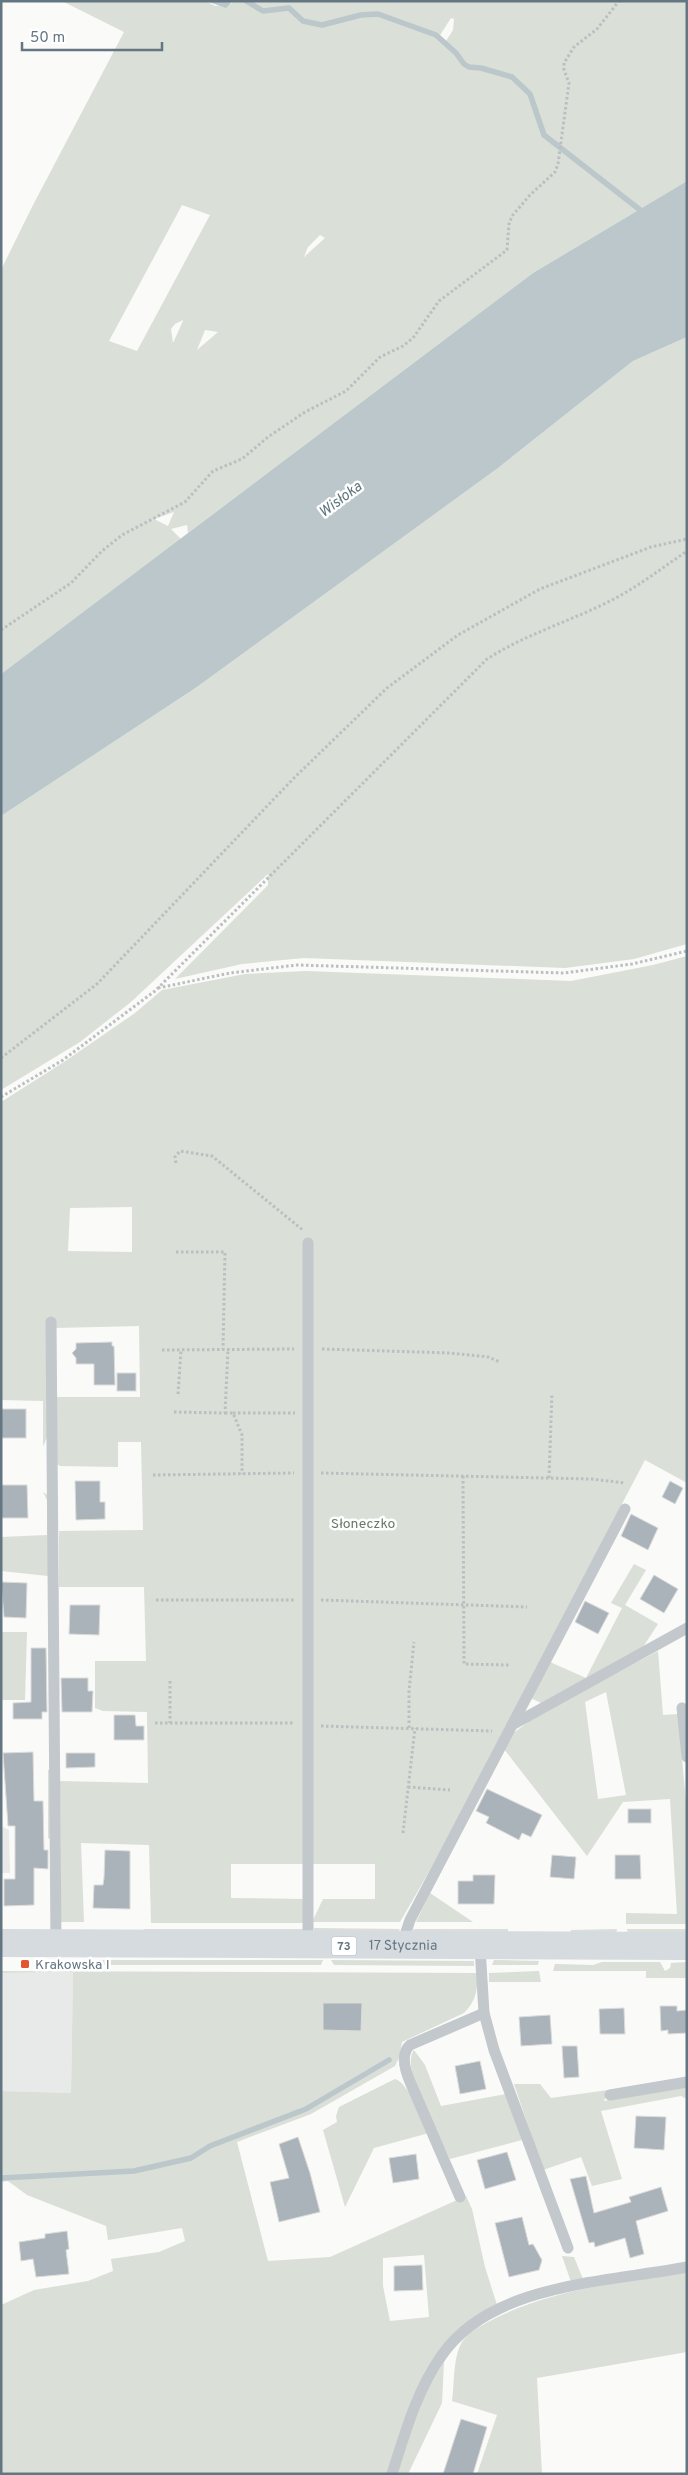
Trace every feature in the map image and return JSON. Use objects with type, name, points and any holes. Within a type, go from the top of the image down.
[{"type":"main road","name":"17 Stycznia","points":[[1,1943],[308,1946],[687,1946]]},
{"type":"lane","points":[[308,1243],[308,1946]]},
{"type":"lane","points":[[51,1322],[56,1943]]},
{"type":"lane","points":[[402,1946],[410,1920],[625,1510]]},
{"type":"lane","points":[[512,1725],[687,1628]]},
{"type":"lane","points":[[682,1708],[687,1757]]},
{"type":"lane","points":[[480,1946],[484,2013],[494,2050],[568,2248]]},
{"type":"lane","points":[[460,2197],[411,2084],[404,2066],[405,2057],[410,2045],[484,2013]]},
{"type":"lane","points":[[610,2096],[687,2082]]},
{"type":"lane","points":[[392,2474],[413,2413],[436,2363],[448,2347],[480,2319],[508,2304],[561,2288],[687,2267]]},
{"type":"path","points":[[1,630],[71,583],[102,550],[122,535],[185,502],[213,471],[242,459],[268,437],[306,412],[346,391],[380,357],[403,346],[413,338],[430,311],[449,292],[503,256],[509,244],[509,224],[512,216],[530,195],[555,172],[558,164],[569,83],[564,70],[567,57],[574,47],[597,29],[619,1]]},
{"type":"path","points":[[1,1058],[97,984],[262,810],[387,688],[450,641],[540,589],[651,547],[687,539]]},
{"type":"path","points":[[1,1097],[63,1060],[117,1021],[158,988],[487,660],[510,644],[611,601],[635,588],[687,551]]},
{"type":"path","points":[[158,988],[230,973],[297,965],[564,973],[632,964],[687,951]]},
{"type":"path","points":[[176,1163],[175,1157],[180,1151],[206,1153],[233,1172],[302,1229],[308,1237],[308,1243]]},
{"type":"path","points":[[176,1252],[225,1252],[225,1413]]},
{"type":"path","points":[[162,1350],[308,1349],[450,1353],[488,1357],[500,1362]]},
{"type":"path","points":[[178,1394],[181,1350]]},
{"type":"path","points":[[549,1478],[552,1394]]},
{"type":"path","points":[[174,1412],[308,1413]]},
{"type":"path","points":[[233,1413],[242,1435],[242,1474]]},
{"type":"path","points":[[153,1474],[308,1473],[549,1478],[625,1483]]},
{"type":"path","points":[[463,1476],[464,1664],[508,1665]]},
{"type":"path","points":[[156,1600],[308,1600],[527,1607]]},
{"type":"path","points":[[409,1728],[409,1691],[414,1642]]},
{"type":"path","points":[[170,1681],[170,1723]]},
{"type":"path","points":[[155,1723],[308,1724],[495,1731]]},
{"type":"path","points":[[403,1833],[415,1728]]},
{"type":"path","points":[[408,1787],[450,1790]]},
{"type":"shaded area","points":[[1,1826],[9,1830],[10,1873],[1,1873]]},
{"type":"shaded area","points":[[73,1972],[71,2093],[1,2091],[1,1973]]},
{"type":"green space","points":[[62,1],[206,1],[215,6],[231,4],[233,1],[687,1],[687,181],[533,273],[188,533],[187,525],[171,529],[181,539],[1,674],[1,270],[124,32]],"holes":[[[451,18],[454,19],[453,30],[446,41],[437,40]],[[182,205],[210,215],[137,351],[109,341]],[[320,235],[325,238],[304,257],[308,247]],[[183,320],[173,343],[171,329],[175,324]],[[205,330],[218,332],[197,350]],[[174,512],[168,526],[154,519]]]},
{"type":"green space","points":[[687,337],[687,944],[634,959],[565,968],[304,958],[242,964],[175,979],[268,885],[268,874],[131,1002],[80,1042],[1,1090],[1,816],[197,687],[498,468],[633,361]]},
{"type":"green space","name":"Słoneczko","points":[[687,956],[687,1483],[645,1460],[434,1863],[400,1922],[312,1922],[323,1899],[375,1899],[375,1864],[231,1864],[231,1898],[304,1899],[303,1923],[151,1923],[149,1845],[81,1843],[84,1922],[61,1922],[60,1781],[148,1783],[147,1712],[103,1711],[95,1708],[95,1661],[146,1661],[144,1587],[59,1587],[59,1531],[143,1530],[141,1442],[118,1442],[118,1467],[60,1466],[57,1464],[57,1397],[140,1397],[139,1326],[55,1328],[47,1437],[43,1447],[43,1401],[1,1400],[1,1102],[64,1062],[135,1013],[162,990],[245,974],[306,971],[571,981],[653,965]],"holes":[[[132,1207],[132,1252],[68,1251],[70,1208]]]},
{"type":"green space","points":[[43,1492],[49,1496],[48,1576],[1,1571],[1,1537],[47,1535],[47,1500]]},
{"type":"green space","points":[[634,1564],[646,1570],[625,1605],[658,1624],[643,1647],[541,1703],[531,1698],[550,1662],[586,1678],[622,1608],[611,1603]]},
{"type":"green space","points":[[1,1632],[27,1632],[25,1700],[1,1700]]},
{"type":"green space","points":[[658,1651],[663,1715],[678,1714],[687,1814],[687,1924],[626,1924],[626,1913],[677,1914],[670,1799],[623,1802],[587,1856],[504,1749],[512,1734],[539,1714]],"holes":[[[606,1692],[626,1795],[598,1799],[585,1702]]]},
{"type":"green space","points":[[48,1770],[51,1770],[50,1839],[48,1838]]},
{"type":"green space","points":[[430,1893],[473,1922],[416,1922]]},
{"type":"green space","points":[[314,1928],[400,1929],[396,1934],[314,1931]]},
{"type":"green space","points":[[144,1929],[303,1929],[302,1933],[144,1933]]},
{"type":"green space","points":[[413,1929],[508,1929],[508,1932],[414,1934]]},
{"type":"green space","points":[[617,1929],[616,1934],[570,1934],[571,1930]]},
{"type":"green space","points":[[627,1929],[687,1929],[687,1934],[628,1935]]},
{"type":"green space","points":[[53,1960],[323,1960],[321,1965],[54,1965]]},
{"type":"green space","points":[[331,1960],[474,1961],[474,1966],[334,1965]]},
{"type":"green space","points":[[494,1960],[539,1961],[538,1965],[492,1965]]},
{"type":"green space","points":[[602,1962],[660,1962],[665,1971],[670,1968],[671,1963],[687,1962],[687,1978],[646,1978],[646,1971],[553,1971],[555,1964],[593,1965]]},
{"type":"green space","points":[[1,1971],[477,1973],[475,1995],[468,2009],[464,2013],[402,2042],[399,2058],[395,2066],[311,2114],[237,2142],[268,2261],[330,2257],[466,2196],[472,2209],[485,2267],[497,2305],[444,2345],[387,2474],[1,2474],[1,2305],[34,2290],[88,2281],[113,2271],[111,2259],[159,2252],[185,2241],[182,2228],[108,2240],[106,2226],[27,2195],[8,2181],[1,2182],[1,2091],[71,2093],[73,1972],[1,1973]],"holes":[[[424,2255],[429,2317],[390,2321],[383,2286],[383,2258]]]},
{"type":"green space","points":[[539,1971],[541,1982],[489,1982],[489,1973]]},
{"type":"green space","points":[[414,2050],[425,2065],[441,2106],[506,2094],[522,2140],[450,2159],[430,2121],[416,2088],[411,2060]]},
{"type":"green space","points":[[395,2079],[410,2094],[429,2133],[374,2148],[345,2207],[323,2130],[337,2122],[336,2116],[339,2107]]},
{"type":"green space","points":[[514,2084],[540,2084],[551,2098],[608,2090],[604,2101],[687,2086],[687,2099],[681,2096],[601,2111],[622,2179],[592,2186],[581,2157],[543,2170]]},
{"type":"green space","points":[[562,2256],[574,2257],[583,2279],[571,2282]]},
{"type":"green space","points":[[687,2271],[687,2352],[537,2378],[542,2474],[477,2474],[497,2415],[452,2401],[456,2360],[461,2344],[468,2335],[490,2321],[537,2301],[586,2288]]},
{"type":"green space","points":[[444,2362],[442,2403],[408,2474],[397,2474],[422,2402]]},
{"type":"water","points":[[206,1],[233,1],[226,8]]},
{"type":"water","name":"Wisłoka","points":[[687,181],[687,337],[633,361],[498,468],[197,687],[1,816],[1,674],[533,273]]},
{"type":"building","points":[[112,1342],[112,1346],[114,1346],[115,1385],[94,1385],[94,1364],[76,1364],[76,1358],[72,1353],[76,1349],[76,1343]]},
{"type":"building","points":[[117,1373],[136,1373],[136,1391],[117,1391]]},
{"type":"building","points":[[1,1409],[26,1409],[26,1438],[1,1438]]},
{"type":"building","points":[[75,1481],[100,1481],[100,1502],[105,1502],[105,1519],[76,1520]]},
{"type":"building","points":[[670,1481],[683,1488],[675,1504],[662,1497]]},
{"type":"building","points":[[1,1485],[27,1485],[28,1518],[1,1518]]},
{"type":"building","points":[[631,1514],[658,1528],[648,1550],[621,1536]]},
{"type":"building","points":[[654,1575],[678,1589],[664,1613],[640,1599]]},
{"type":"building","points":[[1,1582],[27,1583],[26,1618],[4,1617]]},
{"type":"building","points":[[585,1601],[609,1613],[598,1634],[575,1622]]},
{"type":"building","points":[[70,1605],[100,1605],[99,1635],[69,1634]]},
{"type":"building","points":[[31,1648],[46,1648],[47,1712],[42,1712],[42,1719],[13,1719],[13,1703],[31,1702]]},
{"type":"building","points":[[61,1678],[88,1678],[88,1691],[93,1691],[92,1712],[62,1712]]},
{"type":"building","points":[[114,1715],[135,1715],[136,1726],[144,1726],[144,1740],[114,1740]]},
{"type":"building","points":[[33,1752],[34,1801],[43,1801],[44,1850],[48,1850],[48,1869],[34,1868],[34,1905],[4,1906],[4,1879],[15,1879],[15,1826],[8,1826],[3,1753]]},
{"type":"building","points":[[66,1753],[95,1753],[95,1767],[66,1768]]},
{"type":"building","points":[[487,1789],[542,1815],[531,1837],[522,1833],[519,1840],[486,1823],[489,1817],[476,1811]]},
{"type":"building","points":[[628,1809],[651,1809],[651,1823],[628,1823]]},
{"type":"building","points":[[105,1850],[130,1851],[130,1909],[93,1908],[94,1885],[103,1885]]},
{"type":"building","points":[[552,1855],[576,1857],[574,1879],[550,1877]]},
{"type":"building","points":[[615,1855],[640,1855],[641,1879],[615,1879]]},
{"type":"building","points":[[473,1875],[495,1875],[494,1904],[458,1904],[458,1881],[473,1881]]},
{"type":"building","points":[[323,2003],[362,2003],[361,2031],[323,2030]]},
{"type":"building","points":[[660,2006],[677,2006],[677,2011],[687,2010],[687,2033],[668,2034],[668,2030],[661,2031]]},
{"type":"building","points":[[624,2008],[625,2034],[600,2034],[599,2009]]},
{"type":"building","points":[[550,2015],[552,2044],[521,2046],[519,2017]]},
{"type":"building","points":[[562,2046],[577,2046],[579,2077],[564,2078]]},
{"type":"building","points":[[480,2061],[486,2089],[460,2094],[455,2066]]},
{"type":"building","points":[[636,2116],[666,2117],[664,2150],[634,2148]]},
{"type":"building","points":[[298,2137],[320,2212],[279,2222],[270,2182],[289,2178],[279,2144]]},
{"type":"building","points":[[507,2152],[516,2180],[485,2189],[477,2160]]},
{"type":"building","points":[[416,2154],[419,2179],[393,2183],[389,2158]]},
{"type":"building","points":[[586,2176],[594,2213],[631,2202],[629,2197],[661,2187],[668,2211],[636,2221],[644,2254],[630,2258],[625,2238],[595,2247],[594,2242],[589,2243],[570,2179]]},
{"type":"building","points":[[522,2217],[529,2245],[533,2244],[542,2260],[539,2270],[509,2277],[495,2223]]},
{"type":"building","points":[[67,2231],[69,2249],[66,2250],[69,2274],[36,2277],[33,2259],[21,2261],[19,2242],[45,2238],[45,2234]]},
{"type":"building","points":[[422,2265],[423,2290],[394,2291],[394,2266]]},
{"type":"building","points":[[461,2419],[487,2427],[473,2474],[443,2474]]},
{"type":"waterway","points":[[246,1],[263,11],[289,8],[303,21],[322,25],[361,15],[378,14],[436,35],[469,67],[481,68],[512,77],[530,94],[544,135],[644,213]]},
{"type":"waterway","points":[[1,2178],[134,2171],[191,2158],[210,2146],[306,2109],[389,2060]]},
{"type":"place","name":"Krakowska I","points":[[25,1964]]}]
